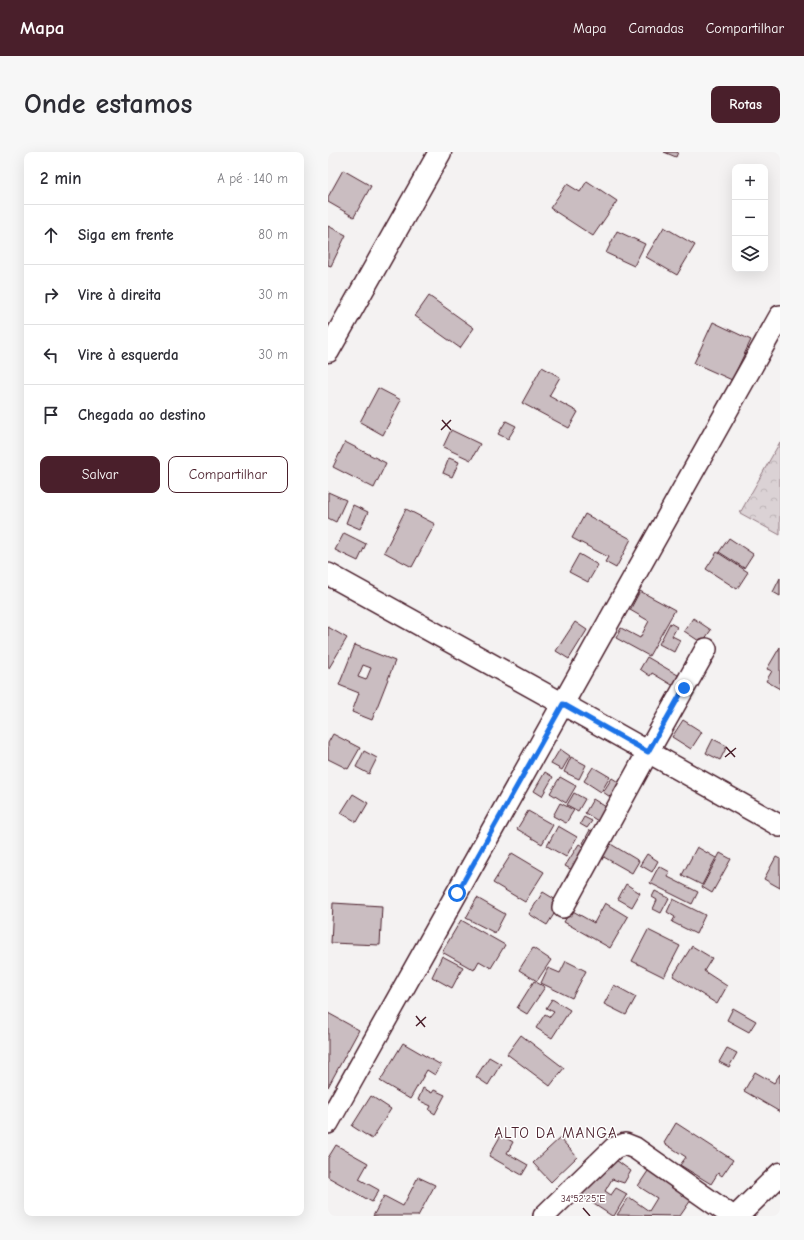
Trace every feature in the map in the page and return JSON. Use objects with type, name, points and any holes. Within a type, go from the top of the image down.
[{"type":"street","points":[[328,351],[440,152]]},
{"type":"street","points":[[328,1123],[780,316]]},
{"type":"street","points":[[328,574],[780,826]]},
{"type":"street","points":[[563,907],[706,649]]},
{"type":"street","points":[[544,1216],[614,1148],[625,1144],[635,1148],[732,1216]]},
{"type":"street","points":[[737,1216],[780,1174]]},
{"type":"green space","points":[[780,442],[780,535],[740,513]]},
{"type":"building","points":[[664,152],[678,152],[676,157]]},
{"type":"building","points":[[343,170],[371,186],[354,217],[328,202],[328,197]]},
{"type":"building","points":[[587,181],[617,201],[593,236],[550,208],[567,184],[580,192]]},
{"type":"building","points":[[328,226],[346,235],[331,266],[328,265]]},
{"type":"building","points":[[664,227],[695,245],[677,275],[646,257]]},
{"type":"building","points":[[617,231],[645,244],[634,266],[606,253]]},
{"type":"building","points":[[429,296],[474,328],[460,348],[415,316]]},
{"type":"building","points":[[713,322],[751,340],[732,380],[694,363]]},
{"type":"building","points":[[542,367],[560,377],[549,396],[578,412],[569,428],[522,403]]},
{"type":"building","points":[[378,388],[401,400],[383,435],[360,422]]},
{"type":"building","points":[[506,421],[516,426],[508,439],[498,434]]},
{"type":"building","points":[[451,430],[480,444],[471,460],[443,447]]},
{"type":"building","points":[[345,442],[386,463],[374,488],[333,467]]},
{"type":"building","points":[[449,458],[459,462],[452,477],[443,473]]},
{"type":"building","points":[[328,492],[346,500],[336,522],[328,518]]},
{"type":"building","points":[[353,505],[368,512],[360,529],[346,523]]},
{"type":"building","points":[[406,509],[435,524],[412,567],[384,552]]},
{"type":"building","points":[[585,514],[631,539],[616,568],[605,562],[608,557],[572,538]]},
{"type":"building","points":[[344,533],[366,544],[358,561],[335,550]]},
{"type":"building","points":[[729,538],[753,554],[744,568],[719,552]]},
{"type":"building","points":[[717,552],[748,572],[737,589],[706,569]]},
{"type":"building","points":[[579,554],[598,565],[588,582],[569,572]]},
{"type":"building","points":[[780,578],[780,596],[773,592]]},
{"type":"building","points":[[640,591],[675,610],[649,656],[616,638],[621,628],[640,638],[649,621],[630,610]]},
{"type":"building","points":[[693,618],[711,630],[702,643],[684,631]]},
{"type":"building","points":[[575,622],[587,630],[569,659],[556,651]]},
{"type":"building","points":[[670,623],[677,627],[672,636],[680,640],[674,652],[659,644]]},
{"type":"building","points":[[328,627],[347,638],[329,668],[328,668]]},
{"type":"building","points":[[355,645],[395,661],[372,720],[352,712],[359,693],[339,685]],"holes":[[[363,665],[371,668],[366,680],[358,677]]]},
{"type":"building","points":[[780,647],[780,689],[766,681],[772,671],[767,669]]},
{"type":"building","points":[[647,657],[683,678],[677,688],[652,673],[650,676],[640,669]]},
{"type":"building","points":[[683,720],[702,732],[691,749],[672,737]]},
{"type":"building","points":[[333,734],[360,748],[348,769],[328,759],[328,743]]},
{"type":"building","points":[[713,739],[727,746],[720,760],[706,753]]},
{"type":"building","points":[[560,749],[570,756],[562,770],[551,764]]},
{"type":"building","points":[[364,751],[377,758],[369,774],[356,767]]},
{"type":"building","points":[[571,757],[586,765],[579,779],[564,772]]},
{"type":"building","points":[[593,767],[610,777],[601,792],[584,781]]},
{"type":"building","points":[[545,772],[553,777],[542,796],[534,791]]},
{"type":"building","points":[[560,777],[576,786],[566,803],[550,793]]},
{"type":"building","points":[[612,778],[626,787],[616,801],[603,792]]},
{"type":"building","points":[[574,793],[585,799],[578,811],[567,805]]},
{"type":"building","points":[[353,794],[368,803],[357,822],[341,813]]},
{"type":"building","points":[[593,799],[611,810],[603,824],[585,813]]},
{"type":"building","points":[[560,803],[574,810],[566,823],[553,816]]},
{"type":"building","points":[[528,811],[553,825],[542,844],[517,829]]},
{"type":"building","points":[[584,817],[592,821],[587,828],[580,824]]},
{"type":"building","points":[[558,826],[577,837],[566,857],[547,846]]},
{"type":"building","points":[[590,830],[599,834],[591,848],[583,843]]},
{"type":"building","points":[[609,843],[639,861],[632,873],[602,856]]},
{"type":"building","points":[[579,844],[588,849],[574,871],[565,866]]},
{"type":"building","points":[[697,847],[716,858],[702,885],[682,875]]},
{"type":"building","points":[[512,853],[544,872],[525,902],[493,883]]},
{"type":"building","points":[[720,853],[731,859],[712,893],[702,887]]},
{"type":"building","points":[[647,854],[658,861],[652,872],[640,865]]},
{"type":"building","points":[[776,857],[780,859],[780,888],[764,879]]},
{"type":"building","points":[[659,866],[670,872],[668,877],[698,892],[692,904],[650,883]]},
{"type":"building","points":[[626,884],[640,893],[632,907],[618,899]]},
{"type":"building","points":[[655,891],[669,898],[661,913],[653,909],[657,900],[652,897]]},
{"type":"building","points":[[543,892],[561,903],[547,925],[529,914]]},
{"type":"building","points":[[477,898],[505,914],[495,933],[466,918]]},
{"type":"building","points":[[673,899],[705,915],[696,934],[672,922],[675,917],[667,912]]},
{"type":"building","points":[[333,903],[382,906],[380,945],[331,943]]},
{"type":"building","points":[[605,903],[628,917],[610,948],[564,922],[571,910],[594,923]]},
{"type":"building","points":[[461,920],[505,945],[491,968],[479,961],[474,970],[442,952]]},
{"type":"building","points":[[648,930],[680,946],[664,977],[632,961]]},
{"type":"building","points":[[692,946],[712,958],[704,971],[727,986],[717,1004],[673,976]]},
{"type":"building","points":[[533,948],[551,960],[537,981],[519,970]]},
{"type":"building","points":[[442,956],[463,967],[452,988],[432,977]]},
{"type":"building","points":[[566,961],[586,971],[572,998],[541,983],[548,968],[560,973]]},
{"type":"building","points":[[534,981],[545,987],[527,1014],[517,1008]]},
{"type":"building","points":[[614,985],[636,997],[626,1015],[604,1004]]},
{"type":"building","points":[[552,999],[570,1010],[552,1038],[536,1028],[545,1014],[550,1017],[554,1012],[546,1008]]},
{"type":"building","points":[[733,1008],[756,1021],[749,1032],[727,1020]]},
{"type":"building","points":[[328,1013],[359,1030],[328,1087]]},
{"type":"building","points":[[521,1035],[564,1068],[550,1086],[507,1054]]},
{"type":"building","points":[[403,1043],[441,1065],[435,1075],[427,1070],[410,1099],[380,1081]]},
{"type":"building","points":[[727,1048],[737,1053],[729,1067],[719,1062]]},
{"type":"building","points":[[489,1057],[501,1064],[488,1085],[476,1077]]},
{"type":"building","points":[[755,1072],[774,1083],[780,1074],[780,1112],[744,1091]]},
{"type":"building","points":[[423,1088],[432,1093],[434,1090],[445,1095],[435,1114],[429,1110],[431,1106],[418,1100]]},
{"type":"building","points":[[371,1096],[391,1109],[372,1139],[352,1126]]},
{"type":"building","points":[[676,1123],[733,1160],[722,1176],[718,1173],[711,1184],[680,1165],[686,1157],[664,1143]]},
{"type":"building","points":[[501,1135],[513,1142],[507,1153],[528,1165],[522,1175],[489,1156]]},
{"type":"building","points":[[560,1138],[577,1157],[551,1182],[533,1163]]},
{"type":"building","points":[[336,1145],[368,1163],[359,1179],[379,1190],[372,1202],[328,1177],[328,1158]]},
{"type":"building","points":[[616,1160],[631,1171],[624,1183],[612,1179],[605,1191],[611,1195],[616,1188],[627,1194],[614,1216],[612,1216],[580,1195]]},
{"type":"building","points":[[650,1168],[693,1197],[680,1216],[617,1215],[629,1197],[649,1211],[657,1198],[638,1186]]},
{"type":"building","points":[[418,1177],[435,1185],[418,1216],[373,1216],[384,1196],[403,1206]]},
{"type":"district","name":"ALTO DA MANGA","points":[[556,1133]]},
{"type":"route","points":[[457,893],[563,704],[648,752],[684,688]]}]
